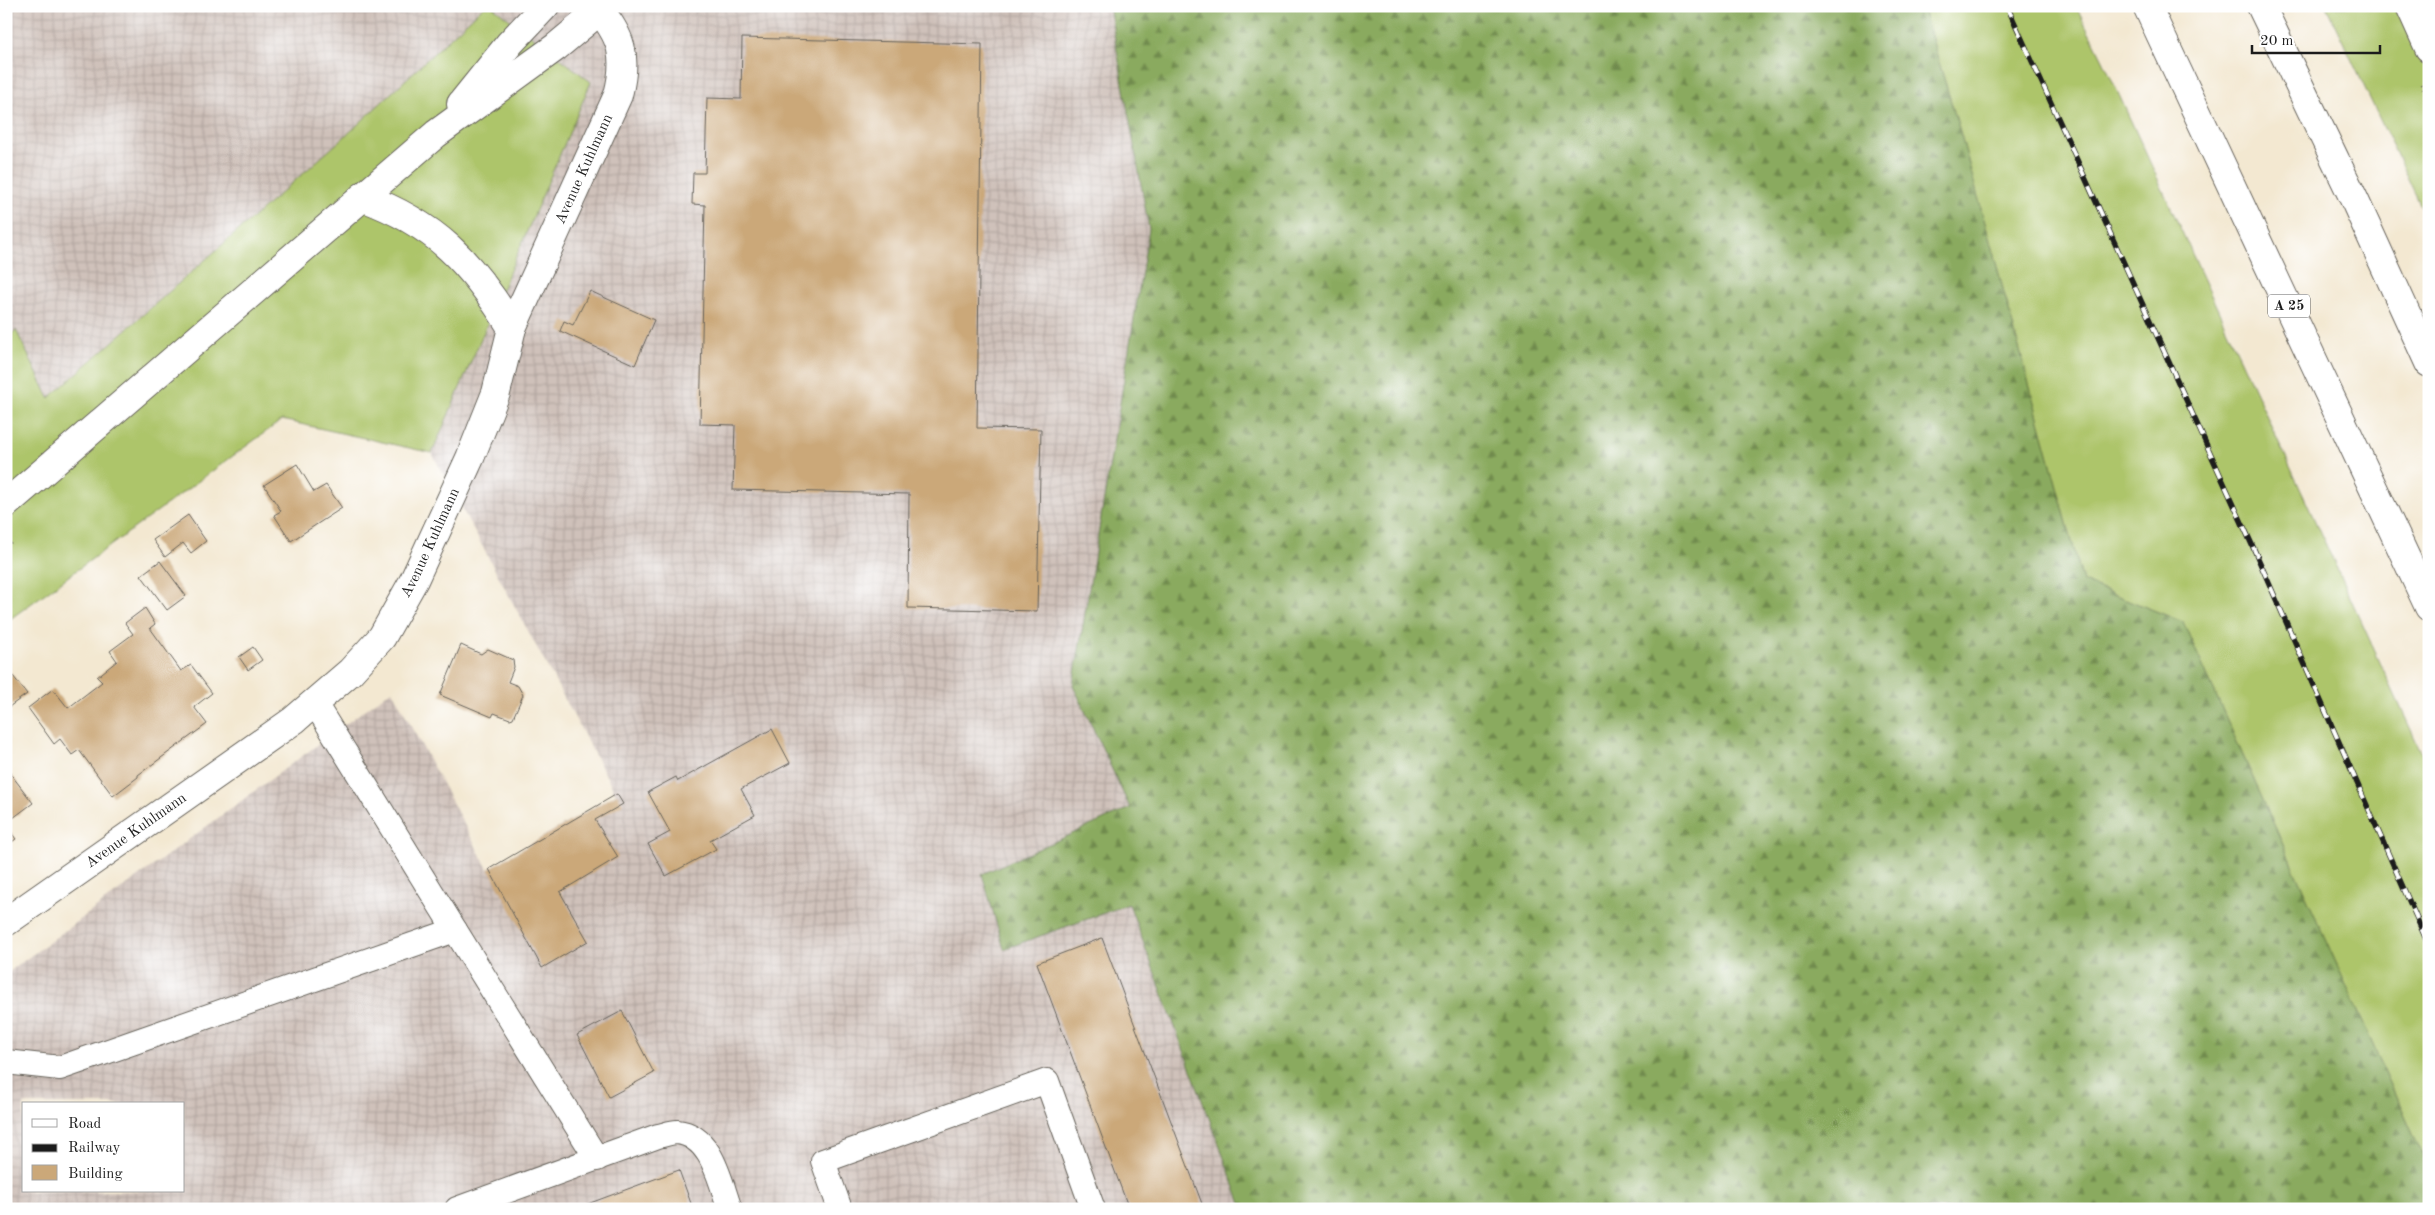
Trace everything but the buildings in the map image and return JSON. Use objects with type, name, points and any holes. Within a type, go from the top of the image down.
[{"type":"main road","name":"Avenue Kuhlmann","points":[[436,134],[510,43],[545,6]]},
{"type":"main road","name":"A 25","points":[[2147,6],[2429,607]]},
{"type":"main road","points":[[2261,6],[2355,201],[2429,363]]},
{"type":"main road","points":[[2410,6],[2429,48]]},
{"type":"main road","name":"Avenue Kuhlmann","points":[[6,504],[436,134],[556,47],[601,8],[617,34],[624,62],[618,95],[512,328],[496,393],[484,426],[414,580],[382,636],[350,672],[294,720],[6,922]]},
{"type":"main road","points":[[362,197],[416,220],[446,244],[490,293],[512,328]]},
{"type":"lane","points":[[314,702],[597,1159]]},
{"type":"lane","points":[[6,1062],[60,1068],[455,930]]},
{"type":"lane","points":[[840,1209],[823,1161],[1047,1081],[1093,1209]]},
{"type":"lane","points":[[458,1209],[658,1136],[676,1132],[691,1136],[705,1146],[730,1209]]},
{"type":"shaded area","points":[[6,6],[484,6],[351,131],[48,398],[16,331],[6,339]]},
{"type":"shaded area","points":[[492,6],[1109,6],[1149,229],[1073,685],[1130,808],[982,874],[1004,948],[1129,903],[1243,1209],[6,1209],[6,974],[392,690],[488,869],[616,794],[432,453],[591,82]]},
{"type":"green space","points":[[484,6],[492,6],[591,82],[432,453],[282,420],[6,622],[6,339],[16,330],[49,398],[351,131]]},
{"type":"green space","points":[[1109,6],[1922,6],[1961,135],[2083,582],[2183,622],[2429,1170],[2429,1209],[1243,1209],[1129,904],[1004,949],[982,874],[1130,808],[1073,685],[1149,229]]},
{"type":"green space","points":[[1922,6],[2076,6],[2103,60],[2429,769],[2429,1170],[2183,622],[2083,582],[1961,135]]},
{"type":"green space","points":[[2326,6],[2429,6],[2429,223]]},
{"type":"railway","points":[[2007,6],[2253,547],[2429,946]]}]
